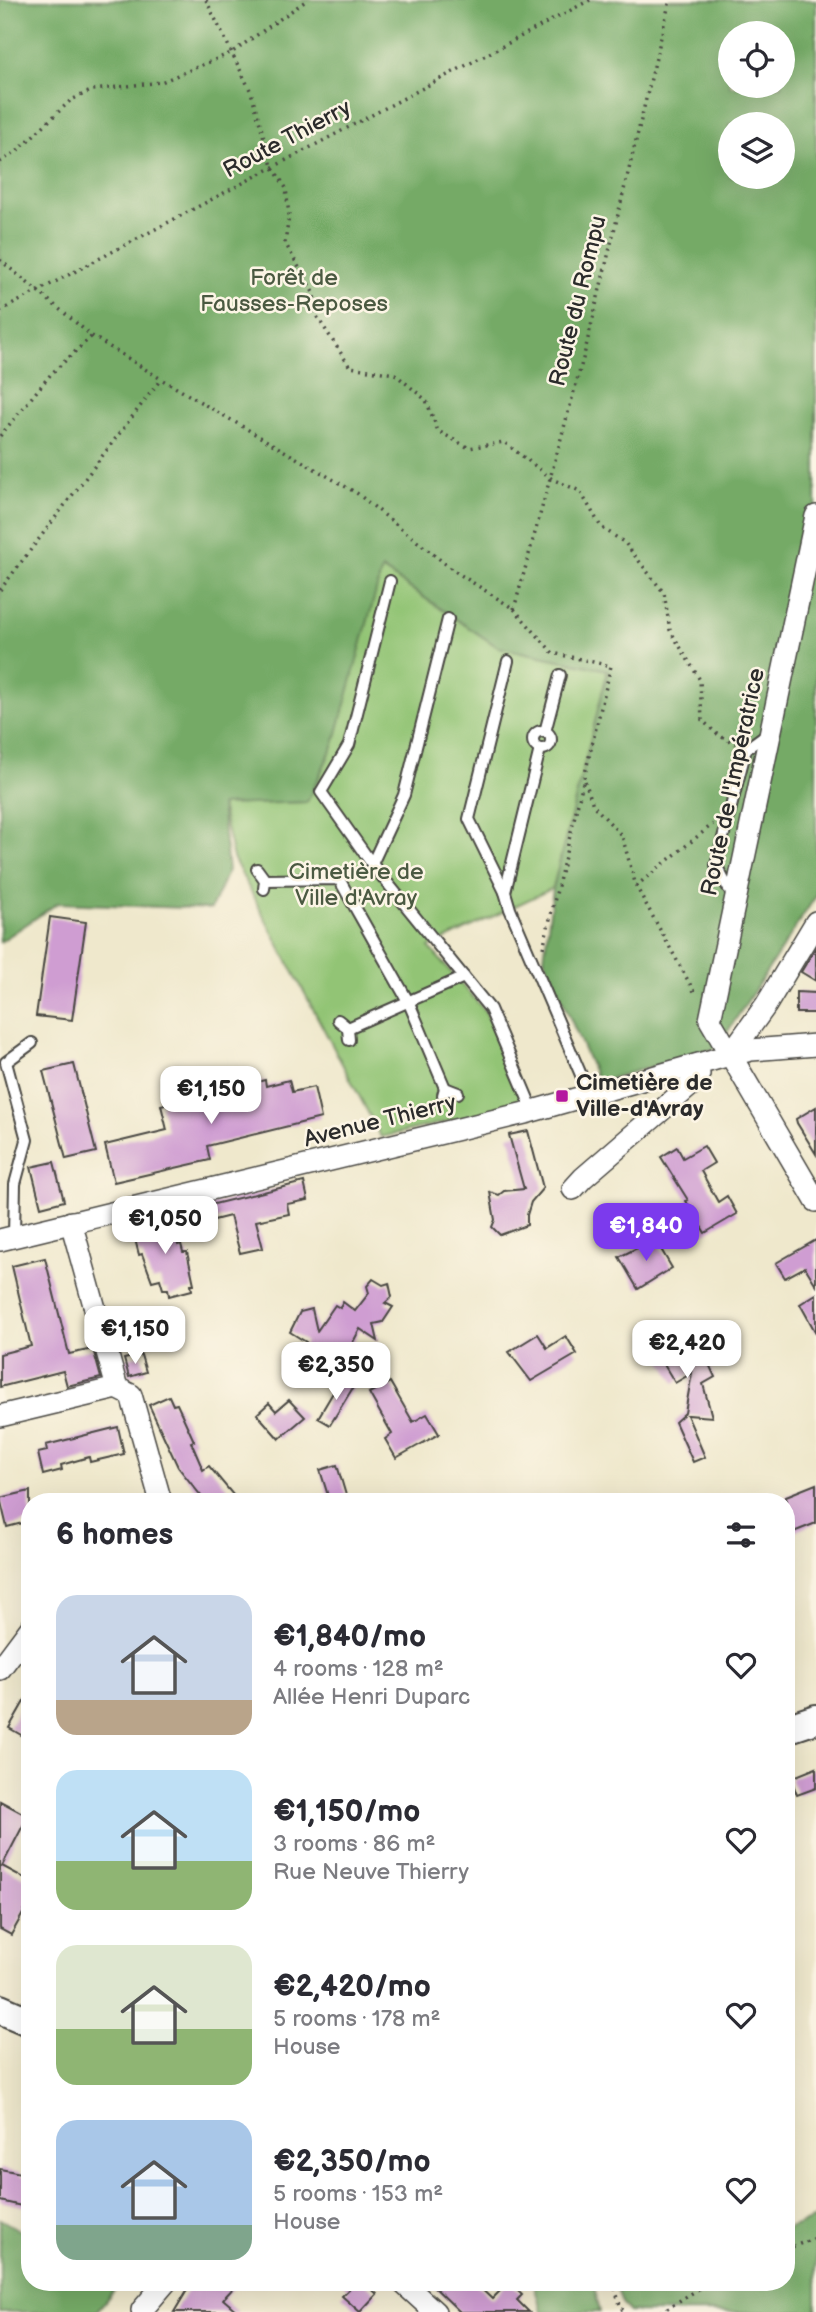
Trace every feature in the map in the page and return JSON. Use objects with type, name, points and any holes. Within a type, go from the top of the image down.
[{"type":"main road","points":[[795,1726],[816,1719]]},
{"type":"main road","points":[[0,1998],[21,2007]]},
{"type":"main road","points":[[0,2009],[21,2018]]},
{"type":"street","name":"Route de l'Impératrice","points":[[710,1020],[816,516]]},
{"type":"street","points":[[730,1055],[766,1005],[816,922]]},
{"type":"street","points":[[710,1020],[816,1201]]},
{"type":"street","name":"Avenue Thierry","points":[[7,1238],[533,1111],[730,1055],[751,1050],[816,1045]]},
{"type":"street","points":[[573,1189],[692,1084],[699,1074],[697,1065]]},
{"type":"street","points":[[71,1222],[117,1388]]},
{"type":"street","points":[[0,1416],[117,1388],[131,1395],[158,1493]]},
{"type":"street","points":[[0,1670],[21,1641]]},
{"type":"street","points":[[141,2311],[158,2291]]},
{"type":"street","points":[[412,2291],[435,2312]]},
{"type":"lane","points":[[390,581],[349,745],[321,792],[372,864],[491,1009],[533,1111]]},
{"type":"lane","points":[[372,864],[404,795],[448,619]]},
{"type":"lane","points":[[508,661],[470,819],[505,892],[590,1096]]},
{"type":"lane","points":[[505,892],[540,749],[534,745],[533,740],[538,732],[545,732],[560,675]]},
{"type":"lane","points":[[735,902],[716,864],[746,749],[771,731]]},
{"type":"lane","points":[[257,869],[265,884],[339,879],[409,1003],[444,1092],[458,1093]]},
{"type":"lane","points":[[338,1020],[348,1034],[464,977]]},
{"type":"lane","points":[[7,1238],[15,1184],[27,1140],[6,1062],[32,1044]]},
{"type":"path","points":[[206,0],[251,92],[272,166],[286,188],[289,216],[285,243],[314,294],[316,315],[351,367],[395,374],[426,400],[438,431],[470,448],[504,442],[552,479],[580,491],[601,527],[625,543],[664,593],[670,630],[700,680],[702,720],[718,735],[746,749]]},
{"type":"path","points":[[0,162],[17,151],[71,100],[93,90],[161,82],[231,53],[307,0]]},
{"type":"path","name":"Route Thierry","points":[[0,311],[590,0]]},
{"type":"path","name":"Route du Rompu","points":[[514,610],[584,355],[670,0]]},
{"type":"path","points":[[0,260],[92,336],[358,494],[453,570],[514,610],[553,653],[611,666],[545,948],[534,965]]},
{"type":"path","points":[[0,436],[51,374],[92,336]]},
{"type":"path","points":[[0,590],[161,379]]},
{"type":"path","points":[[584,779],[593,805],[622,836],[636,886],[710,1020]]},
{"type":"path","points":[[636,886],[712,824],[728,818]]},
{"type":"path","points":[[795,2246],[816,2238]]},
{"type":"path","points":[[616,2291],[625,2312]]},
{"type":"path","points":[[661,2312],[695,2291]]},
{"type":"green space","name":"Forêt de Fausses-Reposes","points":[[0,0],[816,0],[816,896],[717,1048],[598,1082],[544,958],[553,888],[608,670],[498,647],[382,569],[334,744],[307,802],[221,805],[228,870],[211,909],[58,903],[0,942]]},
{"type":"green space","name":"Cimetière de Ville d'Avray","points":[[381,569],[498,647],[608,670],[553,888],[429,947],[486,1012],[524,1104],[381,1137],[233,858],[221,805],[307,802],[334,744]]},
{"type":"green space","points":[[816,2218],[816,2312],[630,2312],[622,2304],[618,2291],[795,2291],[795,2226]]},
{"type":"green space","points":[[0,2219],[21,2231],[21,2291],[113,2291],[96,2312],[0,2312]]},
{"type":"green space","points":[[536,2291],[595,2291],[600,2312],[542,2312]]},
{"type":"building","points":[[50,917],[86,922],[72,1020],[36,1016]]},
{"type":"building","points":[[816,947],[816,981],[801,972]]},
{"type":"building","points":[[796,992],[816,993],[816,1013],[796,1013]]},
{"type":"building","points":[[74,1064],[96,1152],[66,1159],[43,1071]]},
{"type":"building","points":[[265,1080],[266,1086],[289,1080],[292,1092],[314,1087],[321,1118],[207,1146],[210,1160],[114,1182],[105,1145],[167,1130],[161,1105]]},
{"type":"building","points":[[816,1107],[816,1154],[796,1119]]},
{"type":"building","points":[[528,1131],[543,1188],[531,1202],[527,1225],[500,1235],[492,1227],[495,1220],[490,1192],[499,1195],[504,1191],[524,1189],[509,1135]]},
{"type":"building","points":[[704,1146],[714,1163],[701,1171],[718,1202],[727,1196],[737,1214],[705,1233],[661,1157],[677,1147],[683,1158]]},
{"type":"building","points":[[54,1162],[64,1201],[41,1207],[31,1167]]},
{"type":"building","points":[[304,1182],[308,1200],[287,1204],[289,1214],[256,1221],[263,1248],[240,1253],[230,1216],[210,1221],[206,1206]]},
{"type":"building","points":[[165,1216],[173,1221],[178,1245],[181,1244],[183,1252],[187,1252],[194,1284],[191,1284],[192,1290],[169,1296],[168,1289],[163,1289],[160,1279],[152,1281],[142,1254],[139,1255],[135,1239],[143,1237],[140,1222]]},
{"type":"building","points":[[655,1239],[672,1268],[638,1289],[619,1257]]},
{"type":"building","points":[[816,1240],[816,1285],[805,1267],[785,1278],[776,1263]]},
{"type":"building","points":[[45,1258],[69,1354],[93,1349],[101,1378],[67,1386],[63,1371],[0,1387],[0,1354],[31,1346],[12,1266]]},
{"type":"building","points":[[373,1279],[383,1285],[389,1283],[392,1297],[385,1303],[393,1307],[383,1322],[374,1324],[378,1341],[360,1329],[352,1344],[328,1346],[315,1364],[299,1353],[306,1342],[290,1332],[300,1312],[312,1309],[317,1331],[335,1305],[340,1308],[343,1302],[355,1311],[369,1293],[367,1286]]},
{"type":"building","points":[[816,1294],[816,1333],[800,1304]]},
{"type":"building","points":[[680,1325],[688,1338],[692,1336],[701,1347],[715,1377],[703,1384],[712,1417],[687,1415],[705,1457],[693,1462],[675,1422],[685,1413],[692,1373],[675,1383],[651,1343]]},
{"type":"building","points":[[538,1334],[547,1348],[566,1336],[577,1354],[531,1381],[509,1352]]},
{"type":"building","points":[[141,1355],[146,1372],[129,1377],[124,1359]]},
{"type":"building","points":[[341,1379],[354,1386],[330,1425],[318,1418]]},
{"type":"building","points":[[390,1382],[413,1422],[427,1414],[439,1434],[396,1458],[385,1439],[392,1434],[369,1393]]},
{"type":"building","points":[[169,1396],[173,1405],[177,1404],[194,1441],[191,1442],[203,1470],[209,1466],[232,1493],[199,1493],[178,1467],[149,1405]]},
{"type":"building","points":[[289,1400],[305,1417],[279,1439],[257,1414],[269,1403],[276,1411]]},
{"type":"building","points":[[118,1427],[124,1454],[90,1462],[89,1457],[61,1465],[62,1470],[43,1475],[38,1453],[47,1451],[46,1445]]},
{"type":"building","points":[[337,1465],[345,1493],[327,1493],[320,1470]]},
{"type":"building","points":[[816,1484],[816,1523],[795,1531],[795,1493]]},
{"type":"building","points":[[21,1493],[21,1523],[7,1527],[0,1498]]},
{"type":"building","points":[[21,1707],[21,1735],[9,1728]]},
{"type":"building","points":[[816,1768],[816,1788],[797,1795],[795,1776]]},
{"type":"building","points":[[0,1801],[21,1812],[21,1829],[2,1866],[21,1876],[21,1917],[11,1935],[0,1929]]},
{"type":"building","points":[[0,2169],[21,2173],[21,2206],[0,2201]]},
{"type":"building","points":[[187,2291],[231,2291],[223,2299],[238,2312],[174,2312]]},
{"type":"building","points":[[347,2291],[374,2291],[377,2294],[360,2312],[342,2296]]},
{"type":"building","points":[[438,2291],[484,2291],[492,2299],[500,2291],[518,2291],[522,2295],[517,2300],[529,2312],[460,2312]]},
{"type":"place","name":"Cimetière de Ville-d'Avray","points":[[562,1096]]}]
